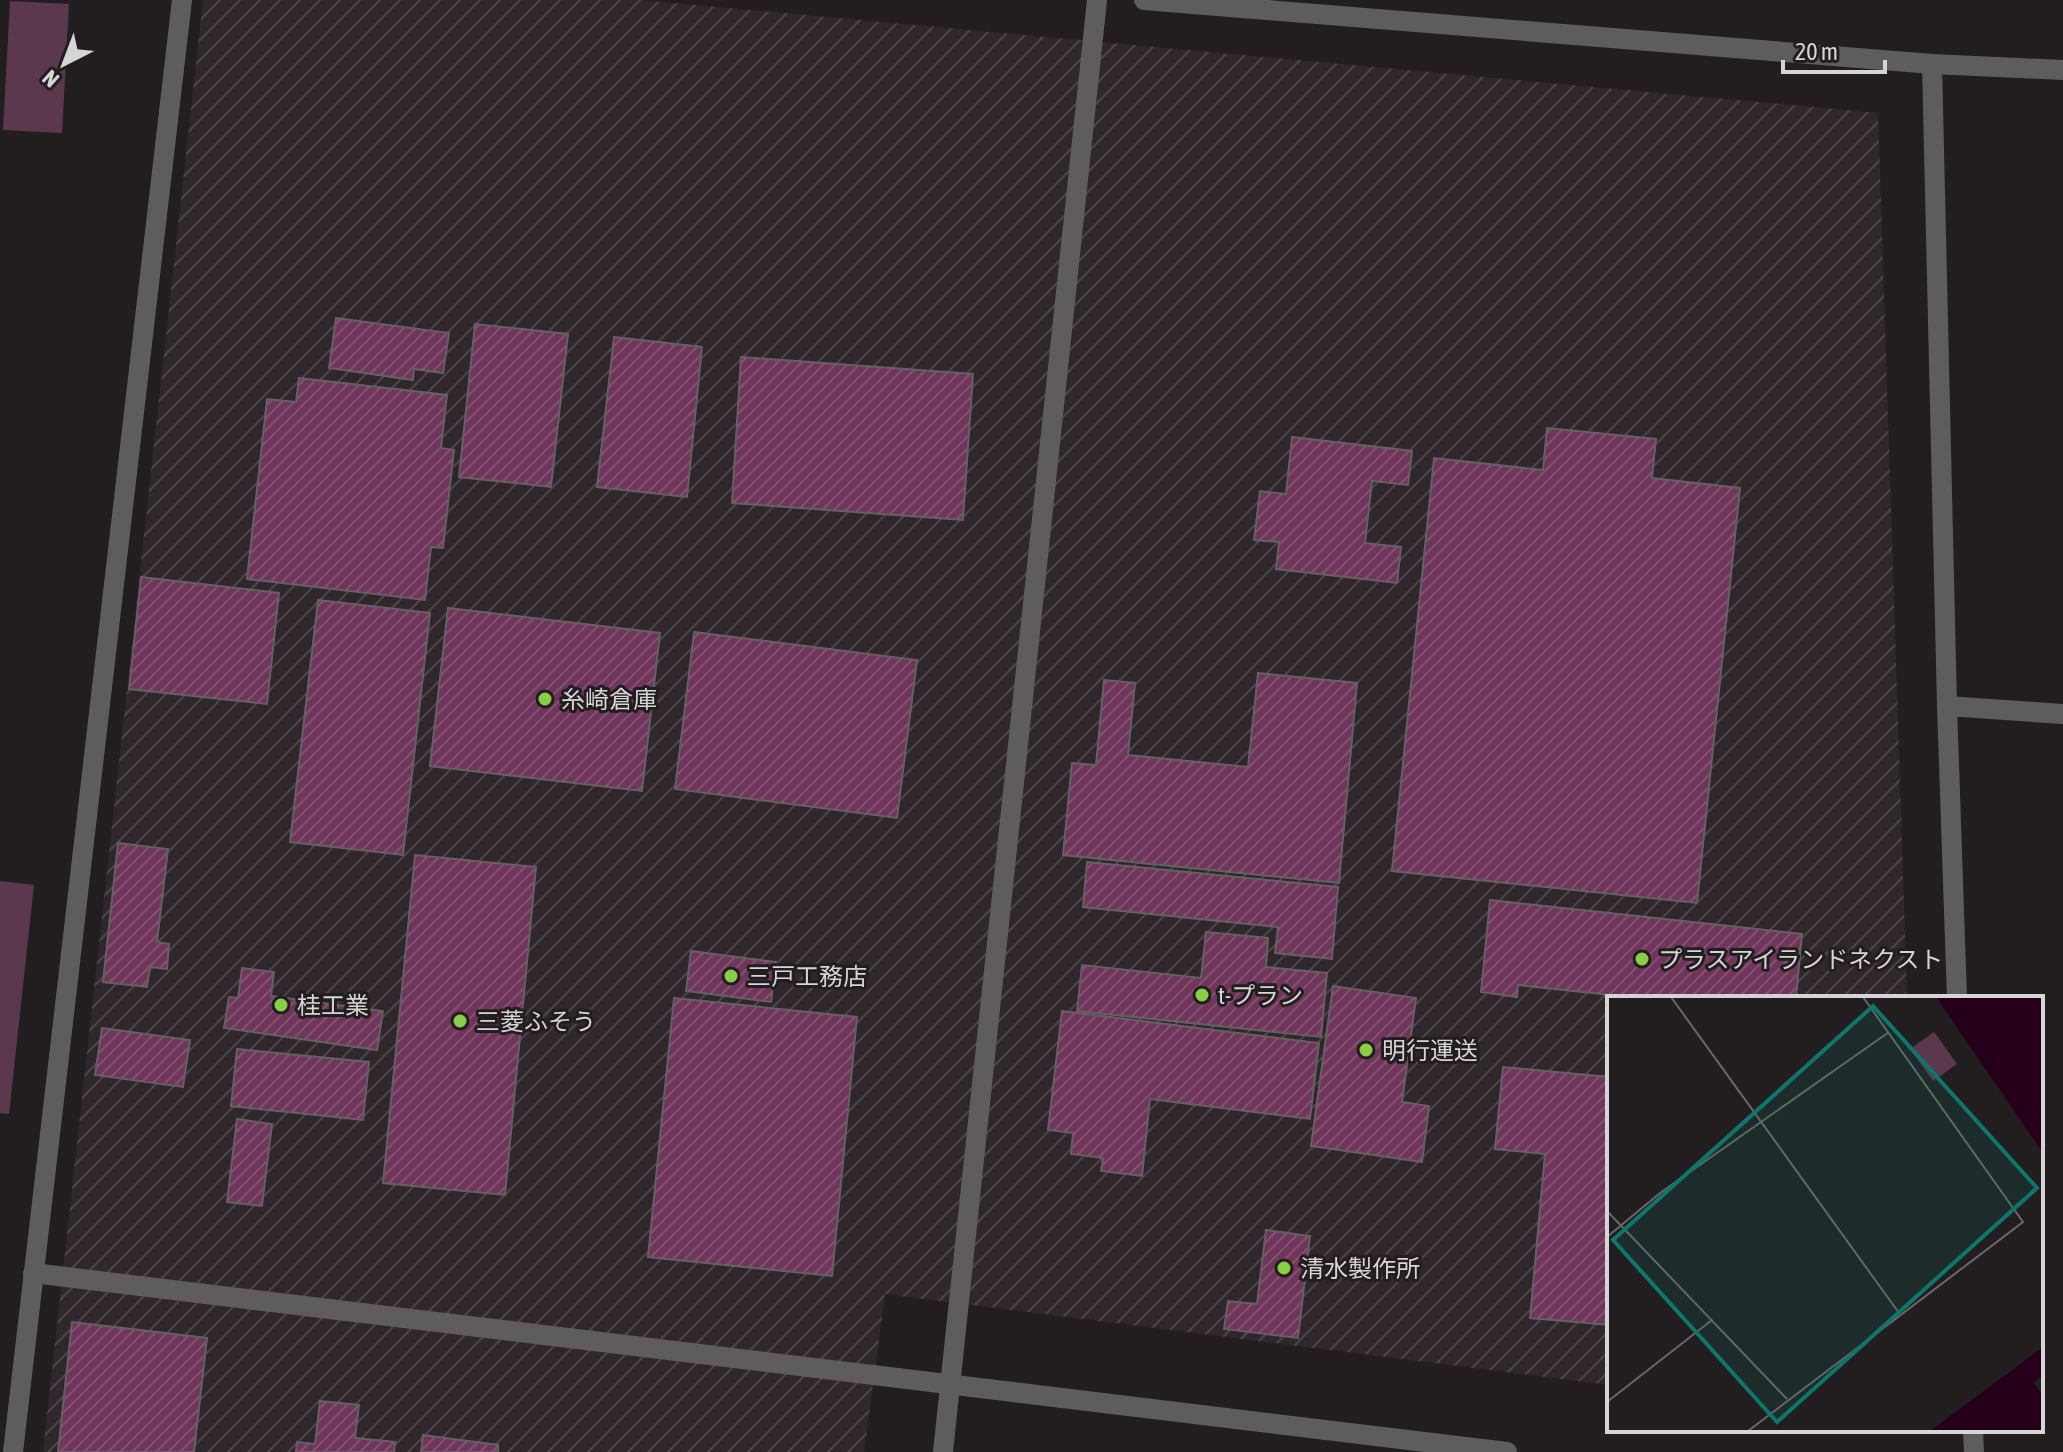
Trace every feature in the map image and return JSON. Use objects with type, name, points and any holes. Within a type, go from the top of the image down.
[{"type":"street","points":[[13,1452],[182,0]]},
{"type":"street","points":[[943,1452],[1097,0]]},
{"type":"street","points":[[1144,0],[1932,64],[2063,70]]},
{"type":"street","points":[[1932,64],[1957,996]]},
{"type":"street","points":[[1947,706],[2063,714]]},
{"type":"street","points":[[33,1273],[1507,1452]]},
{"type":"street","points":[[1973,1432],[1974,1452]]},
{"type":"shaded area","points":[[203,0],[641,0],[1878,113],[1907,996],[1607,996],[1607,1385],[885,1294],[864,1452],[43,1452]]},
{"type":"shaded area","points":[[10,1],[69,4],[62,133],[3,130]]},
{"type":"shaded area","points":[[0,881],[34,885],[9,1114],[0,1113]]},
{"type":"building","points":[[336,318],[449,333],[443,373],[414,369],[413,380],[329,368]]},
{"type":"building","points":[[475,324],[568,334],[551,487],[459,477]]},
{"type":"building","points":[[614,337],[702,347],[687,497],[597,487]]},
{"type":"building","points":[[741,357],[973,374],[963,520],[732,503]]},
{"type":"building","points":[[299,378],[447,395],[441,448],[454,450],[443,548],[431,547],[425,600],[247,579],[267,399],[296,402]]},
{"type":"building","points":[[1547,428],[1656,439],[1652,478],[1740,488],[1697,903],[1392,871],[1434,458],[1543,470]]},
{"type":"building","points":[[1292,437],[1412,451],[1408,485],[1372,481],[1365,543],[1401,547],[1397,583],[1276,569],[1279,542],[1254,540],[1260,491],[1286,494]]},
{"type":"building","points":[[141,577],[279,593],[267,704],[129,689]]},
{"type":"building","points":[[318,600],[430,613],[403,855],[290,842]]},
{"type":"building","name":"糸崎倉庫","points":[[448,608],[660,633],[642,791],[430,766]]},
{"type":"building","points":[[694,632],[917,660],[897,818],[675,789]]},
{"type":"building","points":[[1258,673],[1357,683],[1339,883],[1063,855],[1072,763],[1096,765],[1104,680],[1135,683],[1128,755],[1248,767]]},
{"type":"building","points":[[118,843],[168,849],[157,942],[169,944],[167,969],[150,967],[147,987],[103,982]]},
{"type":"building","points":[[415,855],[536,867],[505,1195],[383,1183]]},
{"type":"building","points":[[1087,862],[1338,887],[1332,959],[1275,953],[1278,927],[1083,907]]},
{"type":"building","name":"プラスアイランドネクスト","points":[[1490,900],[1802,934],[1796,996],[1620,996],[1518,985],[1517,997],[1481,992]]},
{"type":"building","name":"t-プラン","points":[[1206,932],[1268,938],[1266,967],[1327,973],[1321,1037],[1077,1011],[1082,965],[1201,978]]},
{"type":"building","name":"三戸工務店","points":[[691,951],[776,962],[771,1002],[686,991]]},
{"type":"building","name":"桂工業","points":[[242,968],[274,972],[271,996],[383,1011],[377,1050],[224,1028],[229,997],[238,998]]},
{"type":"building","name":"明行運送","points":[[1333,986],[1416,998],[1402,1102],[1429,1106],[1422,1162],[1311,1146]]},
{"type":"building","points":[[674,998],[857,1017],[832,1276],[648,1257]]},
{"type":"building","points":[[1062,1011],[1319,1043],[1310,1119],[1150,1099],[1142,1176],[1101,1171],[1103,1158],[1071,1154],[1073,1133],[1048,1130]]},
{"type":"building","points":[[102,1028],[190,1040],[183,1087],[95,1075]]},
{"type":"building","points":[[237,1049],[369,1062],[363,1120],[231,1106]]},
{"type":"building","points":[[1503,1067],[1607,1077],[1607,1325],[1530,1318],[1545,1154],[1495,1149]]},
{"type":"building","points":[[237,1119],[272,1124],[262,1206],[227,1202]]},
{"type":"building","name":"清水製作所","points":[[1266,1230],[1310,1236],[1298,1338],[1224,1329],[1228,1301],[1257,1304]]},
{"type":"building","points":[[72,1322],[207,1338],[194,1452],[58,1452]]},
{"type":"building","points":[[320,1401],[359,1405],[355,1438],[395,1442],[394,1452],[296,1452],[297,1442],[315,1444]]},
{"type":"building","points":[[423,1435],[498,1445],[498,1452],[421,1452]]},
{"type":"place","name":"糸崎倉庫","points":[[545,699]]},
{"type":"place","name":"プラスアイランドネクスト","points":[[1642,959]]},
{"type":"place","name":"三戸工務店","points":[[731,976]]},
{"type":"place","name":"t-プラン","points":[[1202,995]]},
{"type":"place","name":"桂工業","points":[[281,1005]]},
{"type":"place","name":"三菱ふそう","points":[[460,1021]]},
{"type":"place","name":"明行運送","points":[[1366,1050]]},
{"type":"place","name":"清水製作所","points":[[1284,1268]]}]
